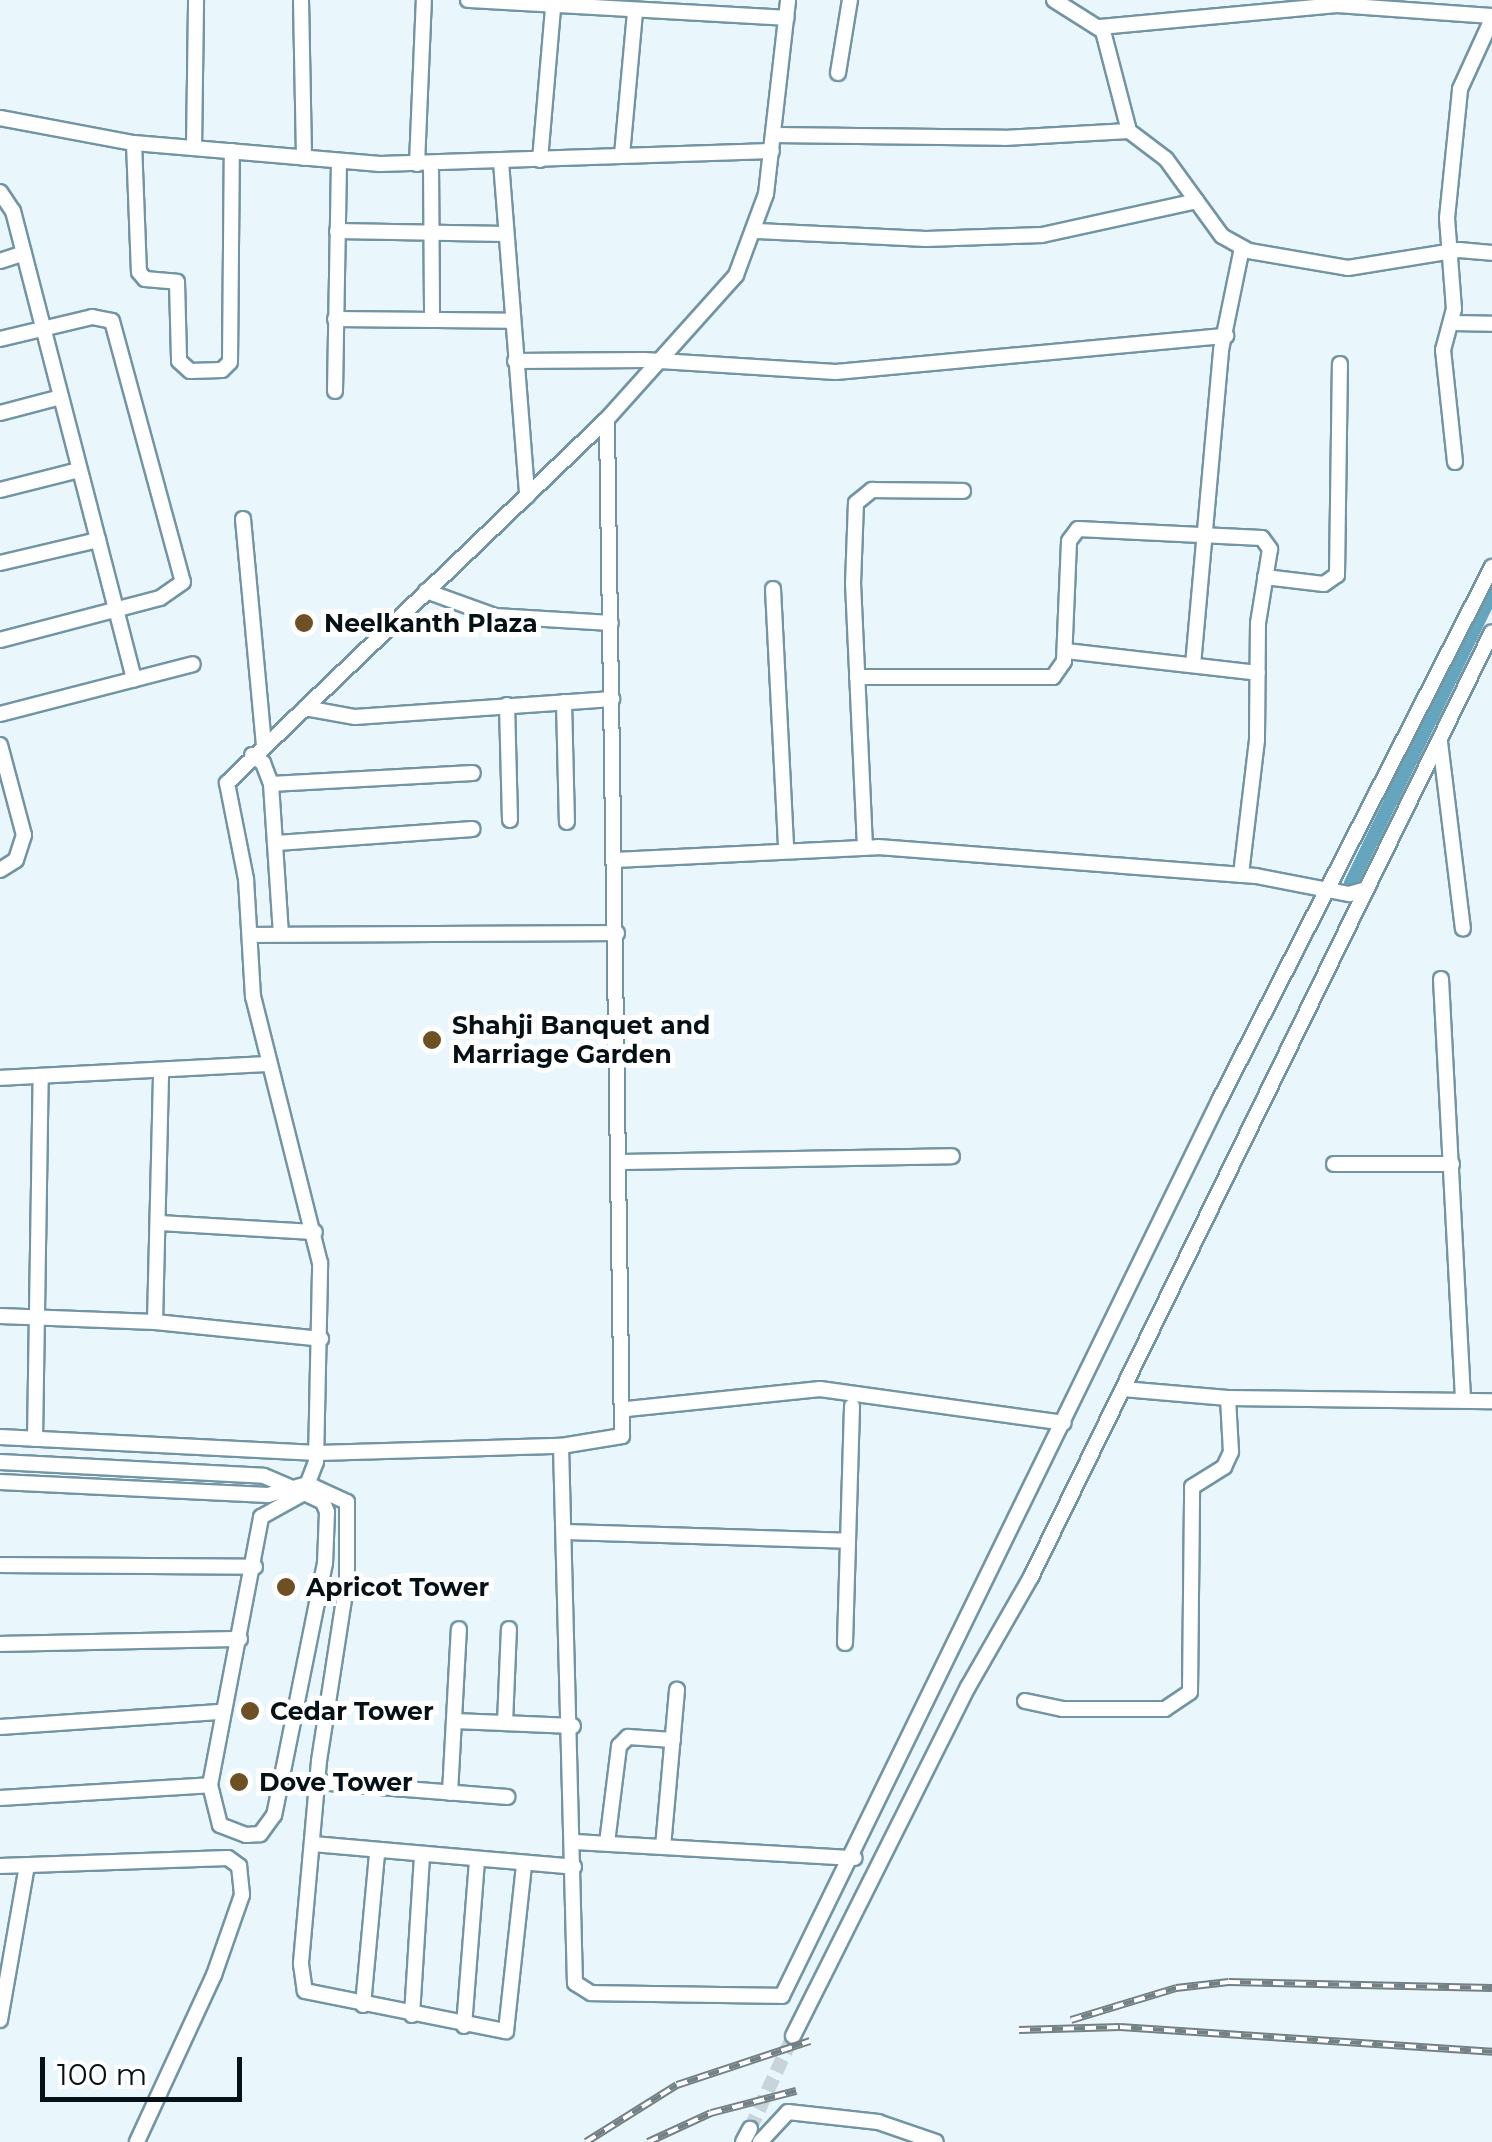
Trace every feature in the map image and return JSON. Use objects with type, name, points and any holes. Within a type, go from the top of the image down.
[{"type":"street","points":[[194,148],[196,0]]},
{"type":"street","points":[[301,0],[304,158]]},
{"type":"street","points":[[424,0],[424,164],[432,232],[432,320]]},
{"type":"street","points":[[468,0],[553,8],[786,18]]},
{"type":"street","points":[[0,1482],[268,1495],[301,1488],[324,1502],[325,1563],[266,1827],[246,1835],[220,1826],[210,1785],[262,1516],[301,1488],[318,1452],[321,1339],[315,1232],[250,976],[252,934],[226,794],[252,755],[607,419],[736,275],[758,231],[773,143],[788,0]]},
{"type":"street","points":[[838,74],[850,0]]},
{"type":"street","points":[[1054,0],[1100,27],[1337,2],[1492,17],[1460,89],[1448,218],[1453,323],[1443,350],[1455,462]]},
{"type":"street","points":[[540,160],[553,8]]},
{"type":"street","points":[[622,156],[635,11]]},
{"type":"street","points":[[1100,27],[1129,131]]},
{"type":"street","points":[[0,118],[134,143],[338,161],[424,164],[622,156],[773,143],[1129,131],[1152,144],[1222,236],[1242,248],[1348,268],[1452,252],[1492,253]]},
{"type":"street","points":[[134,143],[139,272],[145,279],[178,282],[178,361],[190,371],[222,370],[230,362],[232,151]]},
{"type":"street","points":[[336,390],[338,161]]},
{"type":"street","points":[[501,162],[527,496]]},
{"type":"street","points":[[0,192],[9,200],[24,254],[134,680]]},
{"type":"street","points":[[758,231],[926,239],[1042,235],[1196,201]]},
{"type":"street","points":[[337,231],[506,234]]},
{"type":"street","points":[[1193,666],[1226,336],[1242,248]]},
{"type":"street","points":[[0,261],[24,254]]},
{"type":"street","points":[[0,339],[103,317],[117,328],[183,582],[169,595],[0,640]]},
{"type":"street","points":[[335,319],[512,321]]},
{"type":"street","points":[[1453,323],[1492,324]]},
{"type":"street","points":[[515,361],[836,372],[1226,336]]},
{"type":"street","points":[[1266,578],[1324,584],[1337,576],[1340,364]]},
{"type":"street","points":[[0,413],[61,397]]},
{"type":"street","points":[[0,1437],[318,1452],[561,1446],[616,1440],[626,1409],[607,419]]},
{"type":"street","points":[[0,490],[79,470]]},
{"type":"street","points":[[865,847],[852,584],[859,498],[872,490],[963,491]]},
{"type":"street","points":[[243,519],[264,744]]},
{"type":"street","points":[[857,677],[1044,679],[1060,672],[1066,651],[1073,533],[1204,533],[1267,540],[1242,875]]},
{"type":"street","points":[[0,563],[98,540]]},
{"type":"street","points":[[561,1446],[576,1842],[574,1972],[582,1991],[782,1996],[855,1858],[1064,1424],[1339,890],[1492,567]]},
{"type":"street","points":[[773,589],[786,850]]},
{"type":"street","points":[[426,591],[495,616],[610,623]]},
{"type":"street","points":[[793,2036],[1123,1389],[1170,1280],[1492,632]]},
{"type":"street","points":[[1066,651],[1258,673]]},
{"type":"street","points":[[0,714],[193,664]]},
{"type":"street","points":[[306,708],[355,717],[612,699]]},
{"type":"street","points":[[564,702],[567,822]]},
{"type":"street","points":[[507,705],[510,820]]},
{"type":"street","points":[[1442,737],[1438,750],[1447,781],[1463,929]]},
{"type":"street","points":[[0,745],[24,835],[16,860],[0,870]]},
{"type":"street","points":[[252,755],[263,763],[271,784],[281,934]]},
{"type":"street","points":[[271,784],[473,773]]},
{"type":"street","points":[[277,843],[472,828]]},
{"type":"street","points":[[615,860],[865,847],[1242,875],[1339,890],[1366,889]]},
{"type":"street","points":[[252,934],[618,933]]},
{"type":"street","points":[[1440,979],[1463,1400]]},
{"type":"street","points":[[0,1078],[270,1064]]},
{"type":"street","points":[[154,1322],[161,1072]]},
{"type":"street","points":[[35,1438],[40,1076]]},
{"type":"street","points":[[622,1162],[952,1156]]},
{"type":"street","points":[[1334,1164],[1452,1164]]},
{"type":"street","points":[[158,1223],[315,1232]]},
{"type":"street","points":[[0,1316],[154,1322],[321,1339]]},
{"type":"street","points":[[626,1409],[820,1389],[1064,1424]]},
{"type":"street","points":[[1123,1389],[1228,1398],[1492,1401]]},
{"type":"street","points":[[1025,1700],[1062,1709],[1166,1708],[1190,1692],[1192,1488],[1224,1467],[1231,1452],[1228,1398]]},
{"type":"street","points":[[845,1644],[852,1406]]},
{"type":"street","points":[[0,1462],[264,1476],[338,1494],[350,1519],[344,1607],[317,1782],[302,1986],[364,2005],[497,2032],[509,2025],[524,1864]]},
{"type":"street","points":[[566,1532],[848,1542]]},
{"type":"street","points":[[0,1565],[255,1568]]},
{"type":"street","points":[[450,1793],[459,1629]]},
{"type":"street","points":[[505,1723],[509,1629]]},
{"type":"street","points":[[0,1644],[240,1639]]},
{"type":"street","points":[[943,1676],[968,1688]]},
{"type":"street","points":[[663,1847],[677,1690]]},
{"type":"street","points":[[0,1727],[222,1712]]},
{"type":"street","points":[[454,1721],[573,1726]]},
{"type":"street","points":[[607,1844],[619,1746],[634,1736],[673,1740]]},
{"type":"street","points":[[317,1782],[508,1797]]},
{"type":"street","points":[[0,1798],[210,1785]]},
{"type":"street","points":[[576,1842],[855,1858]]},
{"type":"street","points":[[313,1844],[574,1867]]},
{"type":"street","points":[[364,2005],[377,1852]]},
{"type":"street","points":[[412,2015],[422,1856]]},
{"type":"street","points":[[0,1866],[228,1858],[244,1876],[214,1975],[137,2142]]},
{"type":"street","points":[[464,2026],[477,1860]]},
{"type":"street","points":[[0,2020],[27,1865]]},
{"type":"street","points":[[760,2142],[788,2112],[878,2122],[936,2142]]},
{"type":"waterway","points":[[1351,883],[1492,593]]},
{"type":"tunnel","points":[[750,2129],[793,2036]]},
{"type":"railway","points":[[1071,2020],[1176,1988],[1229,1982],[1492,1988]]},
{"type":"railway","points":[[1019,2030],[1120,2027],[1492,2052]]},
{"type":"railway","points":[[586,2142],[677,2085],[810,2041]]},
{"type":"railway","points":[[648,2142],[711,2113],[796,2091]]},
{"type":"place","name":"Neelkanth Plaza","points":[[304,623]]},
{"type":"place","name":"Shahji Banquet and Marriage Garden","points":[[432,1040]]},
{"type":"place","name":"Apricot Tower","points":[[286,1587]]},
{"type":"place","name":"Cedar Tower","points":[[250,1711]]},
{"type":"place","name":"Dove Tower","points":[[239,1782]]}]
